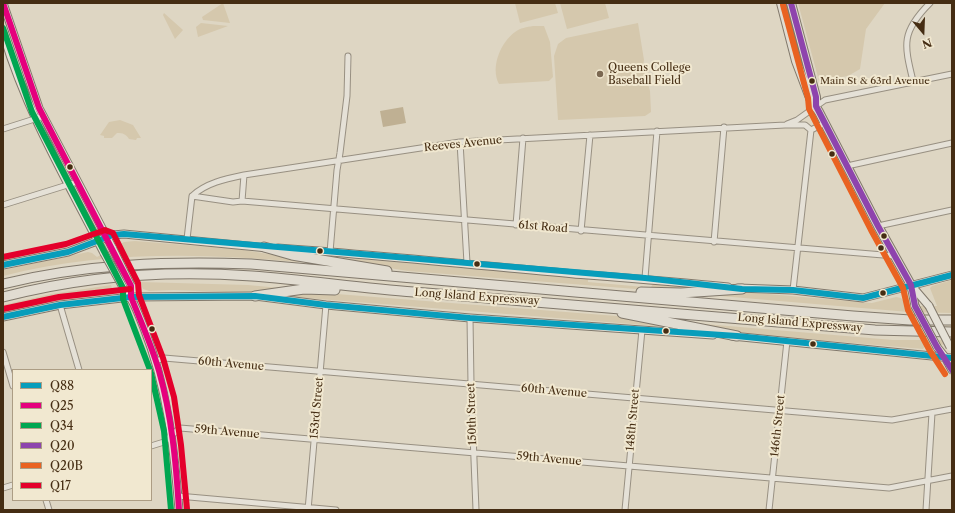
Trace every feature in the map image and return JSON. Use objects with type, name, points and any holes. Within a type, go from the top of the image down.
[{"type":"highway","points":[[264,247],[292,255],[382,270],[418,279]]},
{"type":"highway","name":"Long Island Expressway","points":[[3,284],[56,273],[110,266],[167,262],[251,264],[873,318],[952,320]]},
{"type":"highway","name":"Long Island Expressway","points":[[3,297],[60,285],[109,279],[176,275],[252,276],[383,290],[596,306],[875,330],[952,332]]},
{"type":"highway","points":[[594,294],[681,293],[742,288]]},
{"type":"highway","points":[[255,296],[304,290],[383,290]]},
{"type":"highway","points":[[596,306],[737,336]]},
{"type":"main road","points":[[3,3],[19,52],[44,116],[131,286],[131,297]]},
{"type":"main road","points":[[781,3],[796,61],[810,98],[816,106],[878,226],[911,285],[929,306],[951,350]]},
{"type":"main road","points":[[791,3],[816,97],[816,106]]},
{"type":"main road","points":[[3,33],[10,56],[35,120],[98,242],[123,287],[131,297],[156,361],[166,398],[172,436],[178,510]]},
{"type":"main road","points":[[3,265],[68,252],[107,238],[124,234],[467,263],[574,274],[645,278],[742,288],[794,290],[863,298],[877,296],[911,285],[952,275]]},
{"type":"main road","points":[[911,285],[915,306],[936,347],[948,357],[952,370]]},
{"type":"main road","points":[[3,317],[60,305],[131,297],[255,296],[326,305],[470,318],[737,336],[948,357]]},
{"type":"street","points":[[913,82],[906,46],[907,35],[913,23],[930,3]]},
{"type":"street","points":[[330,252],[333,209],[346,96],[348,56]]},
{"type":"street","name":"Reeves Avenue","points":[[785,124],[797,120],[825,100],[952,74]]},
{"type":"street","points":[[3,129],[44,116]]},
{"type":"street","points":[[794,290],[811,130],[825,123]]},
{"type":"street","name":"Reeves Avenue","points":[[192,196],[199,190],[216,182],[244,175],[460,142],[785,124],[805,125],[811,130]]},
{"type":"street","points":[[714,242],[724,127]]},
{"type":"street","points":[[645,278],[657,131]]},
{"type":"street","points":[[581,230],[590,135]]},
{"type":"street","points":[[516,225],[523,138]]},
{"type":"street","points":[[460,142],[467,263]]},
{"type":"street","points":[[847,166],[952,143]]},
{"type":"street","points":[[242,201],[244,175]]},
{"type":"street","points":[[3,205],[77,182]]},
{"type":"street","points":[[187,239],[192,196]]},
{"type":"street","name":"61st Road","points":[[192,196],[233,202],[242,201],[464,221],[895,256]]},
{"type":"street","points":[[878,226],[952,210]]},
{"type":"street","points":[[60,305],[79,369]]},
{"type":"street","name":"153rd Street","points":[[308,509],[326,305]]},
{"type":"street","name":"150th Street","points":[[470,318],[476,510]]},
{"type":"street","name":"148th Street","points":[[625,510],[634,398],[642,330]]},
{"type":"street","name":"146th Street","points":[[769,510],[787,341]]},
{"type":"street","points":[[3,352],[12,383]]},
{"type":"street","name":"60th Avenue","points":[[156,361],[164,358],[892,420],[952,409]]},
{"type":"street","points":[[926,510],[932,413]]},
{"type":"street","name":"59th Avenue","points":[[152,446],[164,442],[180,428],[889,488],[952,476]]},
{"type":"street","points":[[178,496],[308,509],[336,510]]},
{"type":"shaded area","points":[[223,3],[230,23],[203,20],[202,17]]},
{"type":"shaded area","points":[[515,3],[555,3],[558,13],[520,23]]},
{"type":"shaded area","points":[[560,3],[605,3],[609,18],[567,29]]},
{"type":"shaded area","points":[[798,3],[885,3],[866,29],[860,69],[848,76],[819,81]]},
{"type":"shaded area","points":[[164,13],[183,30],[175,39],[163,15]]},
{"type":"shaded area","points":[[201,23],[228,26],[198,37],[196,27]]},
{"type":"shaded area","name":"Queens College Baseball Field","points":[[638,23],[644,60],[643,66],[650,91],[651,112],[645,116],[558,120],[554,56],[558,44],[566,38]]},
{"type":"shaded area","points":[[533,26],[544,26],[550,42],[553,77],[549,81],[499,84],[496,63],[501,48],[515,32]]},
{"type":"shaded area","points":[[403,107],[406,123],[383,127],[380,111]]},
{"type":"shaded area","points":[[120,120],[133,125],[141,138],[137,138],[136,140],[129,139],[125,135],[119,133],[112,138],[104,138],[104,136],[100,135],[109,122]]},
{"type":"shaded area","points":[[135,241],[237,249],[300,259],[299,262],[187,256],[113,258],[76,262],[3,276],[3,270],[88,252],[97,257],[124,242]]},
{"type":"shaded area","points":[[334,257],[588,278],[588,282],[644,287],[651,287],[653,284],[687,287],[690,290],[661,291],[408,271],[334,259]]},
{"type":"shaded area","points":[[952,280],[952,313],[909,312],[697,294],[745,292],[872,303],[896,297],[901,298],[908,306],[937,306],[930,288]]},
{"type":"shaded area","points":[[140,282],[248,285],[280,288],[280,290],[252,293],[174,290],[149,291],[143,289]]},
{"type":"shaded area","points":[[111,285],[113,291],[110,294],[52,301],[3,312],[3,305],[51,294]]},
{"type":"shaded area","points":[[311,292],[617,316],[694,329],[294,297],[294,294]]},
{"type":"shaded area","points":[[693,323],[893,340],[952,340],[952,345],[927,344],[923,349],[748,334]]},
{"type":"transit line","name":"Q25","points":[[3,3],[39,108],[131,286],[131,297],[156,362],[167,406],[175,457],[179,510]]},
{"type":"transit line","name":"Q20","points":[[791,3],[816,97],[816,106],[878,226],[911,285],[915,306],[937,347],[952,370]]},
{"type":"transit line","name":"Q20B","points":[[783,5],[808,98],[809,109],[871,230],[903,288],[908,310],[930,351],[945,374]]},
{"type":"transit line","name":"Q34","points":[[3,28],[32,112],[123,288],[123,299],[150,369]]},
{"type":"transit line","name":"Q17","points":[[3,257],[66,244],[105,230],[113,233],[138,283],[139,295],[163,358],[174,397],[181,445],[187,509]]},
{"type":"transit line","name":"Q88","points":[[3,265],[68,252],[113,235],[124,234],[645,278],[742,289],[793,290],[863,298],[952,275]]},
{"type":"transit line","name":"Q17","points":[[3,309],[59,297],[130,289]]},
{"type":"transit line","name":"Q88","points":[[3,317],[60,305],[131,297],[255,296],[326,305],[470,318],[737,336],[952,358]]},
{"type":"transit line","name":"Q34","points":[[152,377],[164,431],[171,510]]},
{"type":"place","name":"Queens College Baseball Field","points":[[600,74]]},
{"type":"place","name":"Main St & 63rd Avenue","points":[[812,81]]}]
